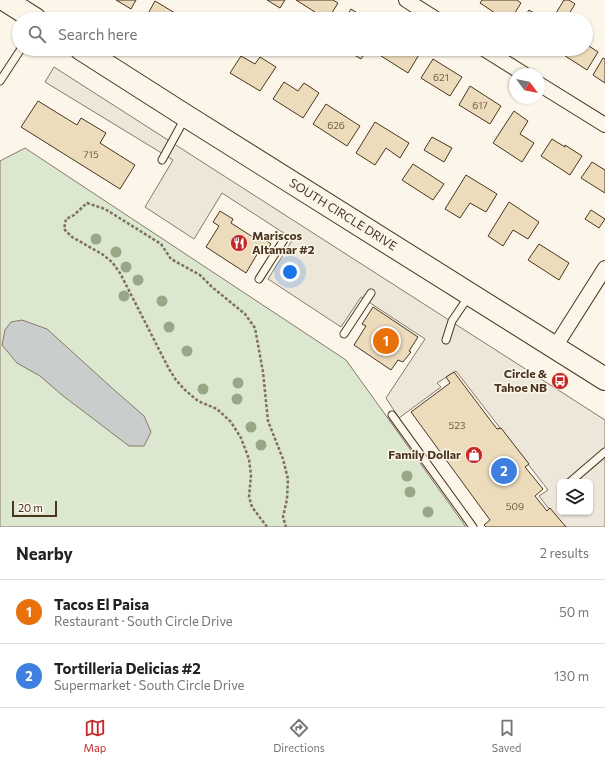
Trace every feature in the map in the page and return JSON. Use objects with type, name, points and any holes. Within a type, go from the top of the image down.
[{"type":"main road","points":[[5,0],[24,12]]},
{"type":"main road","name":"SOUTH CIRCLE DRIVE","points":[[92,56],[605,379]]},
{"type":"street","points":[[406,0],[425,12]]},
{"type":"street","points":[[495,56],[514,68]]},
{"type":"street","points":[[545,88],[605,125]]},
{"type":"street","points":[[555,347],[605,268]]},
{"type":"lane","points":[[0,79],[16,56]]},
{"type":"lane","points":[[162,160],[186,116]]},
{"type":"lane","points":[[259,279],[284,238]]},
{"type":"lane","points":[[344,334],[371,293]]},
{"type":"lane","points":[[446,340],[452,321],[470,294]]},
{"type":"lane","points":[[392,415],[473,527]]},
{"type":"lane","points":[[574,479],[605,452]]},
{"type":"path","points":[[267,527],[252,507],[249,497],[251,475],[249,459],[241,438],[232,422],[217,409],[198,401],[176,380],[120,273],[112,262],[102,254],[72,237],[64,229],[66,219],[87,203],[105,209],[161,244],[171,259],[200,275],[212,287],[245,314],[255,328],[263,372],[268,421],[283,459],[288,479],[287,499],[283,517],[286,527]]},
{"type":"green space","points":[[25,148],[346,360],[466,527],[0,527],[0,161]]},
{"type":"shaded area","points":[[54,67],[605,420],[605,527],[563,527],[539,496],[548,490],[456,371],[437,383],[441,387],[399,418],[386,398],[425,339],[361,297],[341,327],[268,279],[293,239],[222,193],[194,239],[145,207],[173,160],[45,82]]},
{"type":"shaded area","points":[[22,320],[47,329],[144,416],[151,432],[144,446],[129,446],[62,395],[40,376],[17,363],[2,345],[5,330],[11,322]]},
{"type":"building","points":[[116,0],[136,0],[131,9]]},
{"type":"building","points":[[267,0],[285,0],[280,8]]},
{"type":"building","points":[[296,0],[333,0],[338,3],[332,12],[315,12]]},
{"type":"building","points":[[482,0],[517,0],[521,3],[515,12],[494,12],[480,3]]},
{"type":"building","points":[[564,0],[569,0],[575,4],[570,12],[557,12]]},
{"type":"building","points":[[155,1],[173,12],[149,12]]},
{"type":"building","points":[[593,49],[598,52],[587,70],[565,56],[593,56]]},
{"type":"building","points":[[241,56],[255,64],[260,57],[276,67],[260,91],[230,73]]},
{"type":"building","points":[[356,56],[363,56],[361,59]]},
{"type":"building","points":[[381,56],[418,56],[408,73]]},
{"type":"building","points":[[603,58],[605,59],[605,83],[593,75]]},
{"type":"building","points":[[433,59],[462,77],[450,96],[421,78]]},
{"type":"building","points":[[284,82],[298,91],[304,83],[319,93],[303,118],[273,99]]},
{"type":"building","points":[[470,86],[501,106],[490,124],[459,105]]},
{"type":"building","points":[[38,101],[77,125],[81,118],[106,133],[100,143],[135,165],[120,189],[21,127]]},
{"type":"building","points":[[326,104],[360,126],[347,146],[313,124]]},
{"type":"building","points":[[514,111],[528,121],[520,134],[534,143],[522,162],[493,143]]},
{"type":"building","points":[[375,122],[409,143],[400,158],[386,148],[375,165],[356,153]]},
{"type":"building","points":[[432,137],[452,148],[444,162],[424,150]]},
{"type":"building","points":[[552,139],[582,156],[570,175],[541,156]]},
{"type":"building","points":[[592,162],[605,170],[605,193],[581,178]]},
{"type":"building","points":[[413,164],[444,184],[433,200],[402,180]]},
{"type":"building","points":[[466,175],[497,194],[486,212],[470,203],[460,218],[445,209]]},
{"type":"building","points":[[509,202],[539,222],[528,239],[513,230],[503,246],[488,236]]},
{"type":"building","points":[[591,210],[605,219],[599,228],[585,219]]},
{"type":"building","name":"Mariscos Altamar #2","points":[[220,211],[233,219],[231,223],[259,241],[261,237],[271,244],[264,254],[259,251],[246,273],[206,247],[219,226],[213,222]]},
{"type":"building","points":[[539,244],[569,263],[559,280],[528,260]]},
{"type":"building","points":[[373,307],[418,337],[409,351],[411,352],[403,362],[398,360],[391,370],[354,345],[366,326],[362,324]]},
{"type":"building","points":[[454,372],[497,429],[501,428],[529,464],[525,467],[543,489],[535,496],[547,511],[550,508],[566,527],[486,527],[484,525],[490,520],[411,412],[450,383],[446,377]]},
{"type":"place","name":"Mariscos Altamar #2","points":[[239,243]]},
{"type":"place","name":"Tacos El Paisa","points":[[386,341]]},
{"type":"place","name":"Circle & Tahoe NB","points":[[560,381]]},
{"type":"place","name":"Family Dollar","points":[[474,455]]},
{"type":"place","name":"Tortilleria Delicias #2","points":[[504,471]]}]
